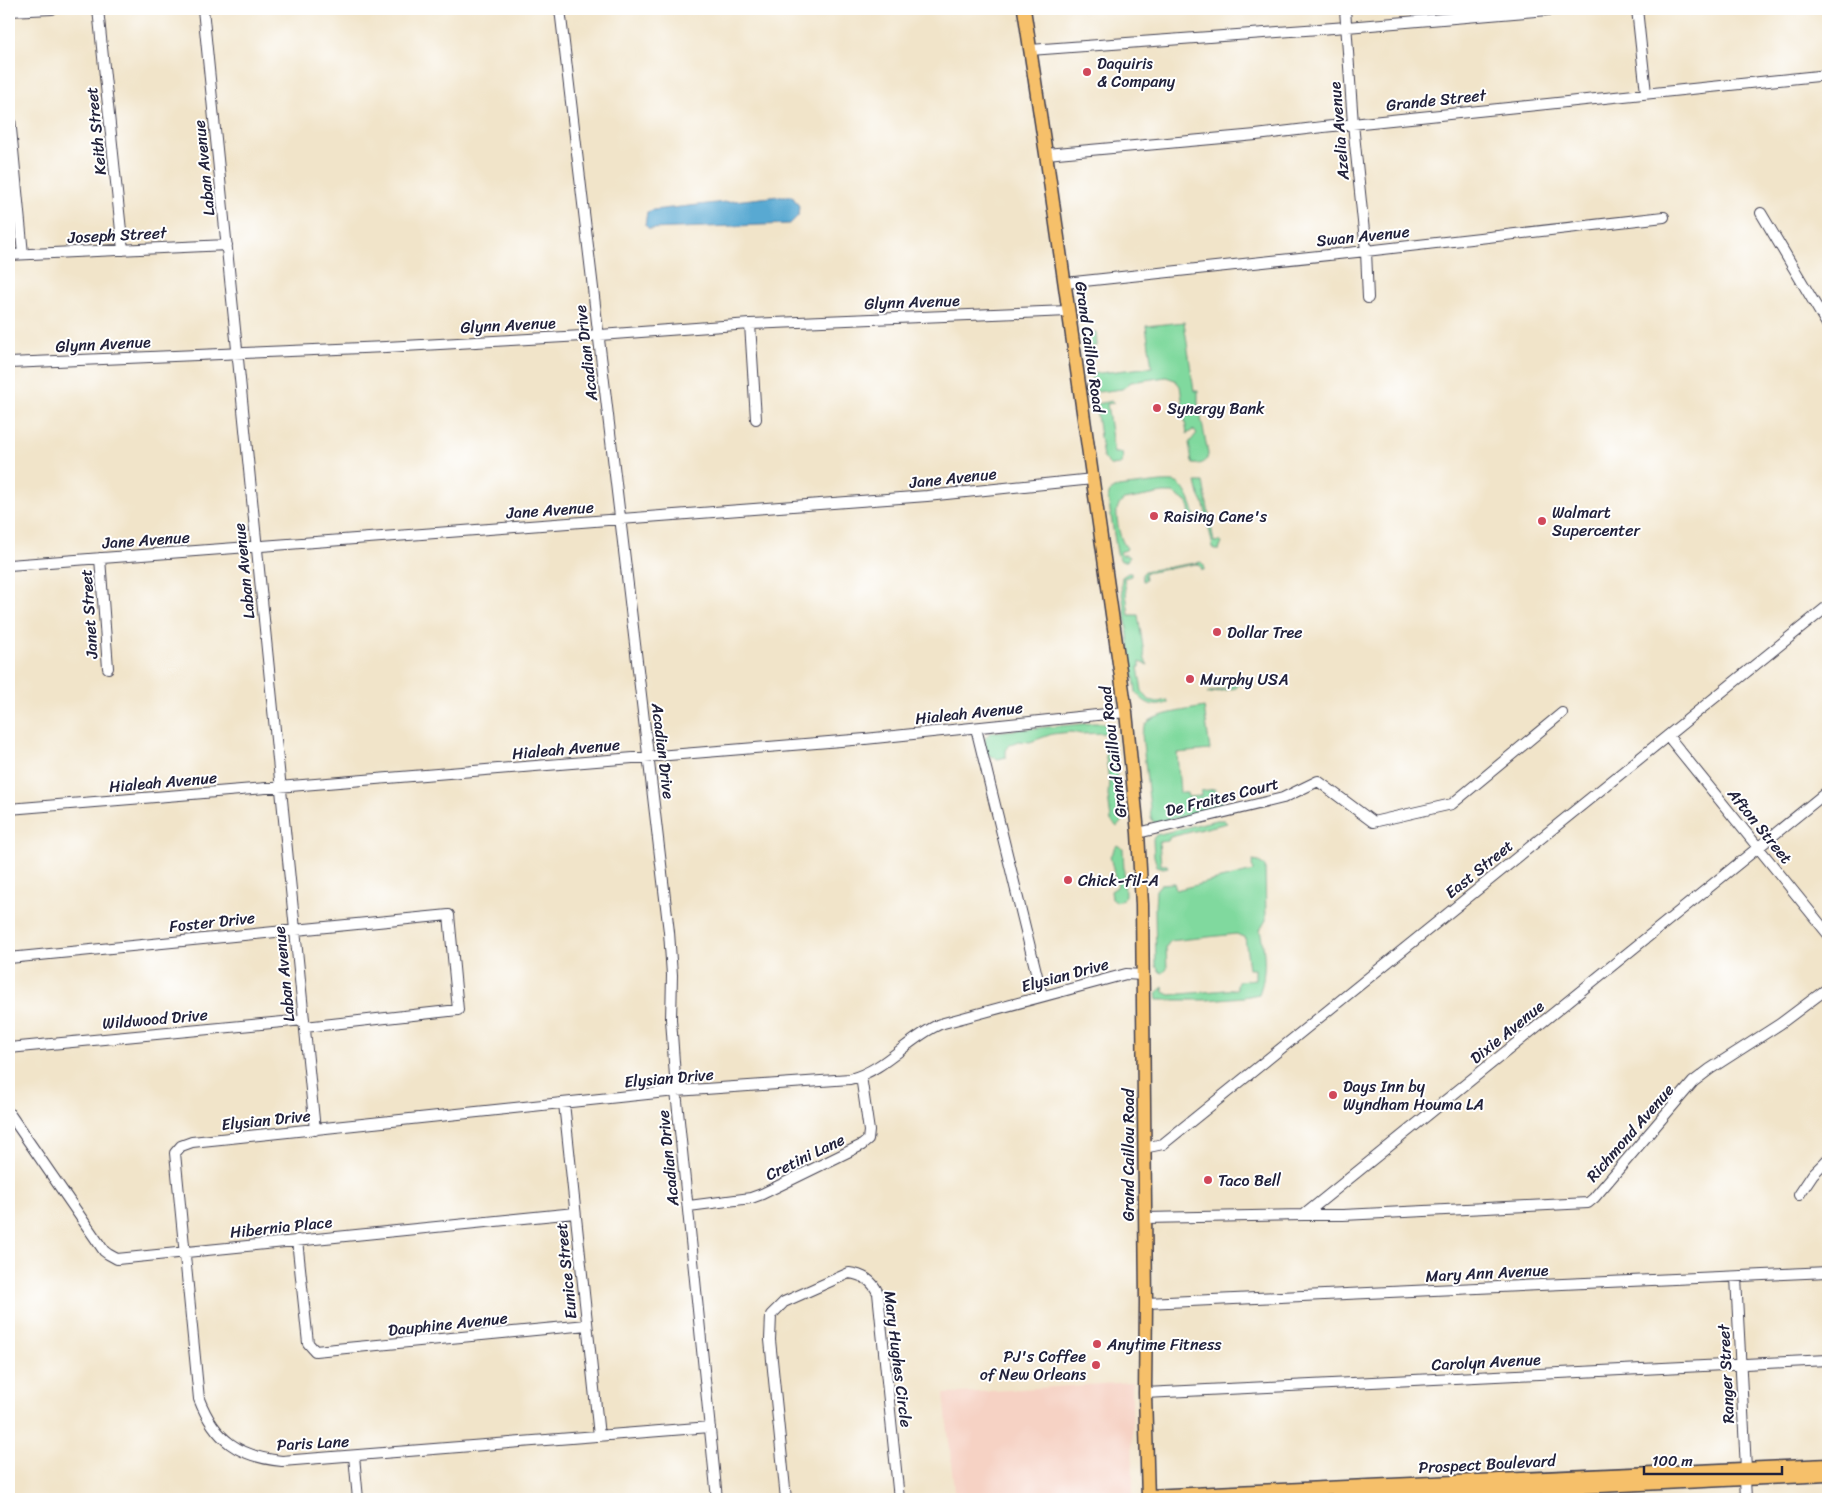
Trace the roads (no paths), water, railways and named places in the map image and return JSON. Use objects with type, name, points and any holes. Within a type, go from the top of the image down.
[{"type":"main road","name":"Grand Caillou Road","points":[[1024,9],[1126,712],[1138,833],[1142,975],[1146,1303],[1145,1393],[1148,1498]]},
{"type":"main road","name":"Prospect Boulevard","points":[[1335,1499],[1745,1474],[1828,1465]]},
{"type":"main road","name":"Prospect Boulevard","points":[[1148,1498],[1745,1474],[1828,1475]]},
{"type":"street","points":[[9,11],[52,9]]},
{"type":"street","name":"Keith Street","points":[[98,9],[123,250]]},
{"type":"street","name":"Laban Avenue","points":[[202,9],[315,1130]]},
{"type":"street","name":"Acadian Drive","points":[[560,9],[650,758],[669,932],[672,975],[671,1019],[676,1091],[718,1499]]},
{"type":"street","name":"Azelia Avenue","points":[[1345,9],[1353,124],[1366,251],[1368,298]]},
{"type":"street","points":[[1030,50],[1560,9]]},
{"type":"street","points":[[1637,9],[1646,94]]},
{"type":"street","name":"Grande Street","points":[[1046,154],[1256,135],[1828,74]]},
{"type":"street","points":[[9,108],[23,254]]},
{"type":"street","points":[[1762,213],[1828,326]]},
{"type":"street","name":"Swan Avenue","points":[[1065,283],[1664,217]]},
{"type":"street","name":"Joseph Street","points":[[9,255],[226,244]]},
{"type":"street","name":"Glynn Avenue","points":[[9,363],[600,335],[750,324],[1068,311]]},
{"type":"street","points":[[750,324],[756,419]]},
{"type":"street","name":"Jane Avenue","points":[[9,565],[927,496],[1093,479]]},
{"type":"street","name":"Janet Street","points":[[100,558],[108,668]]},
{"type":"street","name":"East Street","points":[[1144,1148],[1163,1144],[1828,606]]},
{"type":"street","name":"Hialeah Avenue","points":[[9,809],[650,758],[865,739],[1126,712]]},
{"type":"street","name":"De Fraites Court","points":[[1138,833],[1283,798],[1318,781],[1373,822],[1452,804],[1562,713]]},
{"type":"street","points":[[976,728],[1042,996]]},
{"type":"street","name":"Afton Street","points":[[1668,736],[1828,934]]},
{"type":"street","name":"Dixie Avenue","points":[[1304,1216],[1828,791]]},
{"type":"street","name":"Foster Drive","points":[[9,958],[449,914],[458,1010]]},
{"type":"street","name":"Elysian Drive","points":[[179,1148],[185,1143],[192,1142],[676,1091],[842,1080],[861,1076],[871,1071],[931,1028],[1126,974],[1142,975]]},
{"type":"street","name":"Richmond Avenue","points":[[1304,1216],[1588,1203],[1693,1082],[1780,1024],[1828,988]]},
{"type":"street","name":"Wildwood Drive","points":[[9,1048],[458,1010]]},
{"type":"street","name":"Cretini Lane","points":[[689,1206],[750,1198],[762,1194],[862,1145],[868,1140],[869,1131],[861,1076]]},
{"type":"street","name":"Eunice Street","points":[[564,1103],[599,1436]]},
{"type":"street","name":"Hibernia Place","points":[[9,1113],[104,1251],[117,1259],[575,1213]]},
{"type":"street","name":"Paris Lane","points":[[179,1148],[175,1153],[197,1386],[204,1412],[212,1426],[229,1444],[241,1452],[263,1460],[282,1461],[710,1427]]},
{"type":"street","points":[[1799,1195],[1813,1174],[1828,1159]]},
{"type":"street","points":[[1145,1218],[1304,1216]]},
{"type":"street","name":"Dauphine Avenue","points":[[296,1240],[308,1343],[315,1351],[321,1352],[587,1326]]},
{"type":"street","name":"Mary Ann Avenue","points":[[1146,1303],[1828,1272]]},
{"type":"street","name":"Mary Hughes Circle","points":[[786,1499],[770,1340],[771,1316],[784,1302],[849,1273],[859,1274],[870,1280],[878,1293],[899,1499]]},
{"type":"street","name":"Ranger Street","points":[[1736,1277],[1746,1499]]},
{"type":"street","name":"Carolyn Avenue","points":[[1145,1393],[1828,1360]]},
{"type":"street","points":[[354,1456],[358,1499]]},
{"type":"water","points":[[792,196],[799,206],[798,216],[790,224],[649,229],[645,225],[647,212],[653,210]]},
{"type":"place","name":"Daquiris & Company","points":[[1087,72]]},
{"type":"place","name":"Synergy Bank","points":[[1157,408]]},
{"type":"place","name":"Raising Cane's","points":[[1154,516]]},
{"type":"place","name":"Walmart Supercenter","points":[[1542,521]]},
{"type":"place","name":"Dollar Tree","points":[[1217,632]]},
{"type":"place","name":"Murphy USA","points":[[1190,679]]},
{"type":"place","name":"Chick-fil-A","points":[[1068,880]]},
{"type":"place","name":"Days Inn by Wyndham Houma LA","points":[[1333,1095]]},
{"type":"place","name":"Taco Bell","points":[[1208,1180]]},
{"type":"place","name":"Anytime Fitness","points":[[1097,1344]]},
{"type":"place","name":"PJ's Coffee of New Orleans","points":[[1096,1365]]}]
